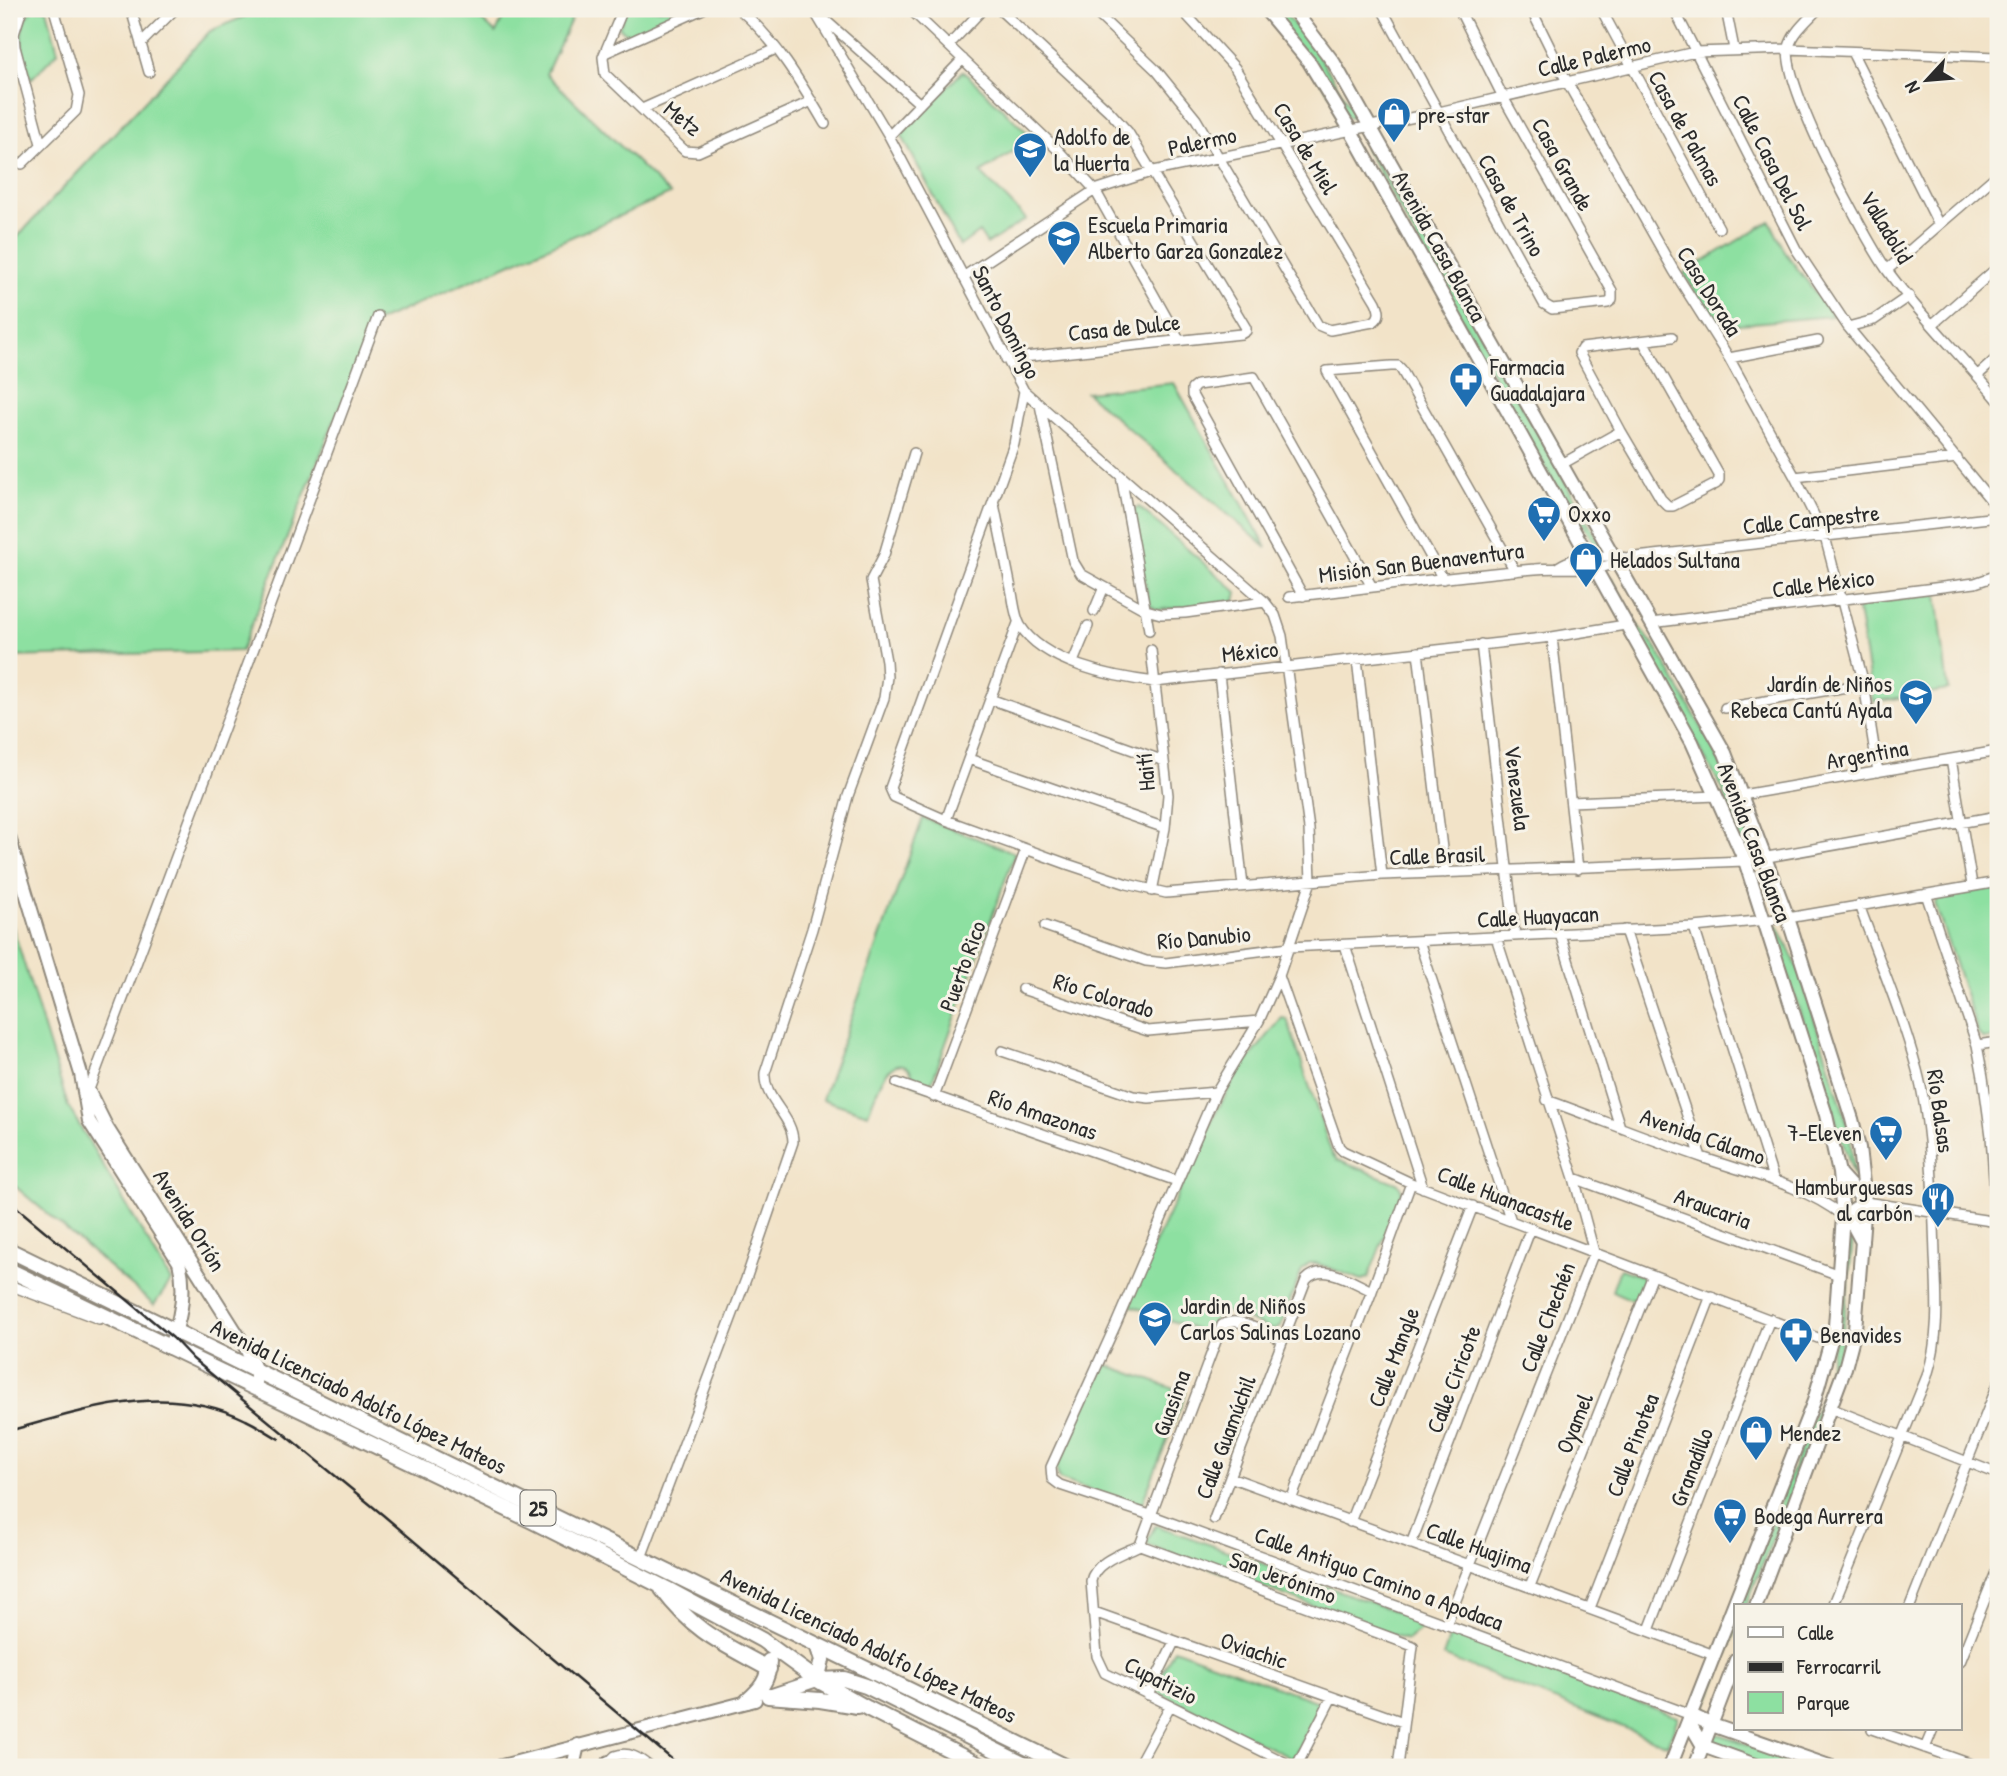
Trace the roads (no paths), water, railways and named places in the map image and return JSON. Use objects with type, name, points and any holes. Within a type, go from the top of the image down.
[{"type":"main road","name":"Avenida Licenciado Adolfo López Mateos","points":[[9,1250],[1067,1767]]},
{"type":"main road","name":"Avenida Licenciado Adolfo López Mateos","points":[[9,1270],[532,1521],[659,1585],[762,1640],[817,1680],[983,1767]]},
{"type":"main road","points":[[659,1585],[679,1611],[700,1630],[769,1669]]},
{"type":"main road","points":[[747,1701],[763,1686],[769,1669],[769,1659],[762,1640]]},
{"type":"main road","points":[[817,1645],[822,1666],[817,1680],[844,1679],[866,1686],[1029,1767]]},
{"type":"main road","points":[[768,1696],[820,1700],[867,1708]]},
{"type":"street","points":[[22,9],[16,23],[15,47],[41,145]]},
{"type":"street","points":[[22,164],[76,110],[79,103],[79,94],[54,9]]},
{"type":"street","points":[[131,9],[149,72]]},
{"type":"street","points":[[141,43],[175,9]]},
{"type":"street","points":[[605,53],[623,9]]},
{"type":"street","points":[[605,53],[703,9]]},
{"type":"street","points":[[739,9],[750,18],[801,81],[825,124]]},
{"type":"street","points":[[911,9],[1096,190],[1179,340]]},
{"type":"street","points":[[948,45],[983,9]]},
{"type":"street","points":[[999,9],[1114,116],[1154,171]]},
{"type":"street","points":[[1092,9],[1165,80],[1196,120],[1219,158]]},
{"type":"street","name":"Casa de Miel","points":[[1181,9],[1235,68],[1376,302],[1379,309],[1378,319],[1330,330],[1321,328],[1219,158]]},
{"type":"street","name":"Avenida Casa Blanca","points":[[1265,9],[1309,62],[1351,131],[1692,742],[1745,861],[1826,1115],[1839,1173],[1843,1216],[1831,1343],[1814,1401],[1688,1716],[1672,1763]]},
{"type":"street","name":"Avenida Casa Blanca","points":[[1293,9],[1334,63],[1710,725],[1742,795],[1788,918],[1852,1119],[1866,1202],[1855,1330],[1845,1368],[1757,1604]]},
{"type":"street","name":"Casa de Trino","points":[[1382,9],[1548,308]]},
{"type":"street","name":"Casa Grande","points":[[1460,9],[1503,97],[1612,291],[1612,300],[1602,304],[1548,308]]},
{"type":"street","name":"Casa Dorada","points":[[1531,9],[1567,82],[1674,271],[1729,358],[1825,537],[1864,684],[1878,772]]},
{"type":"street","name":"Casa de Palmas","points":[[1601,9],[1719,228]]},
{"type":"street","points":[[1675,11],[1686,9]]},
{"type":"street","points":[[1788,49],[1797,33],[1818,9]]},
{"type":"street","points":[[815,11],[920,104]]},
{"type":"street","name":"Santo Domingo","points":[[815,11],[888,136],[1024,391],[1018,431],[890,788],[891,795]]},
{"type":"street","name":"Calle Casa Del Sol","points":[[1675,11],[1796,249],[1848,327],[1998,509]]},
{"type":"street","points":[[1729,11],[1734,49]]},
{"type":"street","points":[[642,109],[776,49]]},
{"type":"street","name":"Calle Palermo","points":[[1351,131],[1695,52],[1788,49],[1998,57]]},
{"type":"street","name":"Valladolid","points":[[1788,49],[1792,79],[1800,103],[1862,229],[1887,270],[1998,400]]},
{"type":"street","points":[[1852,52],[1939,225]]},
{"type":"street","name":"Metz","points":[[605,53],[602,60],[605,74],[685,151],[691,153],[812,101]]},
{"type":"street","points":[[888,136],[963,59]]},
{"type":"street","name":"Palermo","points":[[963,277],[1096,190],[1154,171],[1351,131]]},
{"type":"street","name":"Casa de Dulce","points":[[1006,359],[1241,334],[1246,331],[1245,325],[1154,171]]},
{"type":"street","points":[[1887,270],[1998,174]]},
{"type":"street","points":[[1933,324],[1998,267]]},
{"type":"street","points":[[1848,327],[1874,320],[1909,296]]},
{"type":"street","points":[[86,1097],[379,316]]},
{"type":"street","points":[[1643,341],[1719,475],[1719,480],[1678,505],[1664,504],[1620,431],[1579,351],[1582,348],[1672,337]]},
{"type":"street","points":[[1729,358],[1818,341]]},
{"type":"street","points":[[1978,375],[1998,357]]},
{"type":"street","points":[[1443,579],[1327,371],[1398,366],[1515,570]]},
{"type":"street","points":[[1303,596],[1194,399],[1192,389],[1197,385],[1254,377],[1372,587]]},
{"type":"street","points":[[1024,391],[1265,603],[1279,625],[1309,829],[1311,881],[1279,976],[1259,1021],[1216,1092],[1177,1181]]},
{"type":"street","points":[[1040,404],[1073,561],[1082,574],[1146,610],[1171,614],[1265,603]]},
{"type":"street","points":[[1562,464],[1620,431]]},
{"type":"street","points":[[641,1558],[747,1279],[793,1142],[789,1122],[766,1085],[765,1073],[812,929],[848,796],[884,698],[886,661],[871,580],[884,555],[914,453]]},
{"type":"street","points":[[1795,477],[1956,458]]},
{"type":"street","points":[[1121,476],[1149,630]]},
{"type":"street","points":[[946,820],[1018,623],[994,502]]},
{"type":"street","name":"Calle Campestre","points":[[1592,562],[1998,517]]},
{"type":"street","name":"Misión San Buenaventura","points":[[1289,597],[1558,566],[1571,561],[1592,562]]},
{"type":"street","name":"Calle México","points":[[1651,623],[1975,583],[1998,575]]},
{"type":"street","points":[[1094,611],[1104,587]]},
{"type":"street","name":"México","points":[[1018,623],[1043,649],[1073,662],[1108,674],[1155,682],[1552,637],[1625,625]]},
{"type":"street","points":[[1073,662],[1087,626]]},
{"type":"street","points":[[1552,637],[1578,869]]},
{"type":"street","name":"Venezuela","points":[[1481,645],[1515,936]]},
{"type":"street","name":"Haití","points":[[1151,650],[1168,795],[1165,828],[1152,891]]},
{"type":"street","points":[[1418,652],[1445,873]]},
{"type":"street","points":[[1357,659],[1382,875]]},
{"type":"street","points":[[1219,674],[1243,886]]},
{"type":"street","points":[[1726,708],[1864,684]]},
{"type":"street","points":[[990,699],[1164,761]]},
{"type":"street","name":"Argentina","points":[[1742,795],[1998,751]]},
{"type":"street","points":[[969,759],[1165,828]]},
{"type":"street","points":[[1951,759],[1972,885]]},
{"type":"street","name":"Calle Brasil","points":[[891,795],[946,820],[1026,849],[1152,891],[1166,893],[1382,875],[1745,861],[1998,816]]},
{"type":"street","points":[[1570,802],[1717,796]]},
{"type":"street","name":"Avenida Orión","points":[[9,836],[81,1074],[92,1128],[246,1348],[256,1371],[256,1389]]},
{"type":"street","name":"Puerto Rico","points":[[934,1097],[1026,849]]},
{"type":"street","name":"Calle Huayacan","points":[[1289,947],[1693,927],[1788,918],[1998,881]]},
{"type":"street","points":[[1926,894],[1977,1045],[1989,1115],[1998,1222],[1998,1302]]},
{"type":"street","name":"Río Balsas","points":[[1834,1604],[1927,1376],[1936,1338],[1934,1213],[1925,1109],[1917,1072],[1859,905]]},
{"type":"street","name":"Río Danubio","points":[[1045,926],[1156,963],[1289,947]]},
{"type":"street","points":[[1693,927],[1774,1181]]},
{"type":"street","points":[[1625,930],[1701,1157]]},
{"type":"street","points":[[1560,934],[1620,1127]]},
{"type":"street","name":"Calle Chechén","points":[[1446,1625],[1594,1252],[1574,1178],[1496,937]]},
{"type":"street","points":[[1419,941],[1511,1221]]},
{"type":"street","points":[[1345,945],[1423,1188]]},
{"type":"street","name":"Calle Huanacastle","points":[[1279,976],[1339,1147],[1345,1152],[1423,1188],[1831,1343]]},
{"type":"street","name":"Río Colorado","points":[[1022,989],[1148,1031],[1259,1021]]},
{"type":"street","points":[[1977,1045],[1998,1042]]},
{"type":"street","points":[[1002,1051],[1133,1096],[1216,1092]]},
{"type":"street","name":"Río Amazonas","points":[[897,1083],[1177,1181]]},
{"type":"street","name":"Avenida Cálamo","points":[[1547,1100],[1774,1181],[1828,1205],[1843,1216]]},
{"type":"street","points":[[1839,1173],[1866,1202],[1998,1222]]},
{"type":"street","name":"Araucaria","points":[[1574,1178],[1839,1275]]},
{"type":"street","name":"Calle Antiguo Camino a Apodaca","points":[[1177,1181],[1051,1467],[1051,1477],[1060,1485],[1150,1515],[1712,1725],[1832,1767]]},
{"type":"street","points":[[1291,1500],[1411,1183]]},
{"type":"street","points":[[1862,1242],[1843,1216],[1866,1202]]},
{"type":"street","name":"Calle Mangle","points":[[1350,1522],[1473,1206]]},
{"type":"street","name":"Calle Ciricote","points":[[1411,1544],[1531,1228]]},
{"type":"street","name":"Avenida Orión","points":[[169,1348],[184,1296],[184,1260]]},
{"type":"street","name":"Calle Guamúchil","points":[[1214,1519],[1304,1284],[1313,1273],[1320,1271],[1372,1291]]},
{"type":"street","name":"Oyamel","points":[[1530,1586],[1653,1275]]},
{"type":"street","points":[[9,1285],[82,1314],[113,1321],[121,1320],[135,1312]]},
{"type":"street","name":"Calle Pinotea","points":[[1590,1608],[1710,1296]]},
{"type":"street","name":"Granadillo","points":[[1649,1630],[1770,1318]]},
{"type":"street","name":"Guasima","points":[[1150,1515],[1222,1325],[1237,1321],[1282,1340]]},
{"type":"street","points":[[1826,1361],[1834,1368],[1845,1368]]},
{"type":"street","points":[[1911,1604],[1998,1384]]},
{"type":"street","points":[[1830,1408],[1998,1474]]},
{"type":"street","name":"Calle Huajima","points":[[1230,1477],[1714,1654]]},
{"type":"street","points":[[1140,1545],[1150,1515]]},
{"type":"street","name":"Cupatizio","points":[[1140,1545],[1101,1565],[1093,1574],[1091,1581],[1097,1656],[1102,1669],[1112,1678],[1295,1767]]},
{"type":"street","name":"San Jerónimo","points":[[1140,1545],[1413,1646],[1403,1722]]},
{"type":"street","points":[[1962,1657],[1998,1567]]},
{"type":"street","name":"Oviachic","points":[[1094,1612],[1403,1722]]},
{"type":"street","points":[[1147,1695],[1174,1642]]},
{"type":"street","points":[[1672,1763],[1700,1742],[1712,1725],[1733,1677]]},
{"type":"street","points":[[498,1767],[768,1696],[817,1680]]},
{"type":"street","points":[[1295,1767],[1332,1697]]},
{"type":"street","points":[[1137,1767],[1170,1706]]},
{"type":"street","points":[[1688,1716],[1700,1742],[1695,1767]]},
{"type":"street","points":[[1398,1767],[1403,1722]]},
{"type":"street","points":[[1875,1730],[1925,1748],[1954,1763],[1979,1767]]},
{"type":"street","points":[[1925,1748],[1933,1730]]},
{"type":"street","points":[[1700,1742],[1761,1767]]},
{"type":"street","points":[[573,1767],[578,1745]]},
{"type":"street","points":[[610,1765],[615,1756],[621,1754],[638,1757],[650,1767]]},
{"type":"railway","points":[[9,1201],[173,1338],[193,1359],[383,1515],[681,1767]]},
{"type":"railway","points":[[9,1431],[98,1408],[157,1401],[186,1402],[216,1408],[250,1422],[279,1439]]},
{"type":"place","name":"pre-star","points":[[1394,144]]},
{"type":"place","name":"Adolfo de la Huerta","points":[[1030,179]]},
{"type":"place","name":"Escuela Primaria Alberto Garza Gonzalez","points":[[1064,267]]},
{"type":"place","name":"Farmacia Guadalajara","points":[[1466,409]]},
{"type":"place","name":"Oxxo","points":[[1544,543]]},
{"type":"place","name":"Helados Sultana","points":[[1586,589]]},
{"type":"place","name":"Jardín de Niños Rebeca Cantú Ayala","points":[[1916,726]]},
{"type":"place","name":"7-Eleven","points":[[1886,1162]]},
{"type":"place","name":"Hamburguesas al carbón","points":[[1938,1229]]},
{"type":"place","name":"Jardin de Niños Carlos Salinas Lozano","points":[[1155,1348]]},
{"type":"place","name":"Benavides","points":[[1796,1364]]},
{"type":"place","name":"Mendez","points":[[1756,1462]]},
{"type":"place","name":"Bodega Aurrera","points":[[1730,1545]]}]
